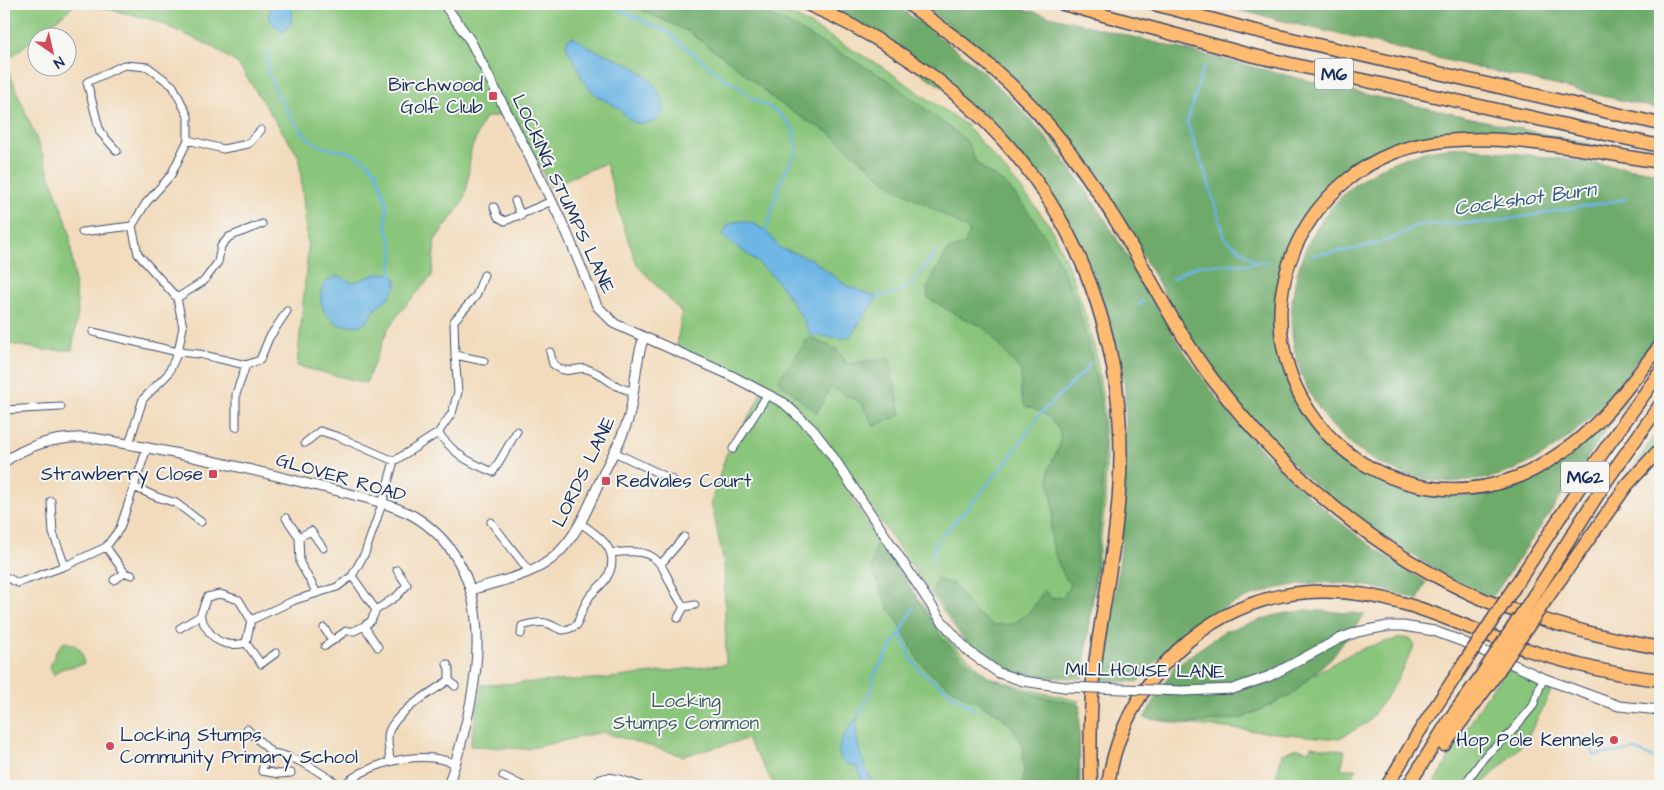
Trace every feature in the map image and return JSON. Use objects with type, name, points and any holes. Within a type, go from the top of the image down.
[{"type":"highway","points":[[807,4],[863,31],[920,67],[970,106],[1025,166],[1059,217],[1084,265],[1110,346],[1119,400],[1121,440],[1120,493],[1093,687],[1091,786]]},
{"type":"highway","points":[[908,4],[942,27],[976,54],[1011,85],[1045,123],[1102,198],[1209,375],[1265,443],[1325,500],[1383,544],[1422,568],[1488,601],[1558,625],[1615,640],[1660,648]]},
{"type":"highway","name":"M6","points":[[1063,4],[1250,55],[1660,146]]},
{"type":"highway","name":"M6","points":[[1154,4],[1248,29],[1660,124]]},
{"type":"highway","points":[[1660,162],[1504,140],[1473,139],[1446,142],[1417,146],[1393,153],[1353,175],[1335,189],[1317,210],[1303,231],[1292,254],[1284,276],[1280,305],[1281,330],[1288,369],[1302,400],[1320,428],[1340,446],[1374,470],[1401,481],[1428,488],[1462,489],[1488,486],[1516,478],[1543,464],[1573,444],[1599,421],[1660,346]]},
{"type":"highway","name":"M62","points":[[1387,786],[1419,732],[1596,462],[1660,372]]},
{"type":"highway","name":"M62","points":[[1541,596],[1607,480],[1660,405]]},
{"type":"highway","points":[[1416,786],[1541,596],[1627,485],[1660,449]]},
{"type":"highway","points":[[1108,786],[1121,734],[1135,704],[1163,664],[1193,636],[1217,621],[1246,606],[1273,597],[1298,592],[1345,592],[1374,596],[1442,616],[1527,650],[1554,658],[1612,673],[1660,680]]},
{"type":"highway","points":[[1408,786],[1450,719],[1485,681]]},
{"type":"street","name":"LOCKING STUMPS LANE","points":[[444,4],[470,40],[552,201],[597,306],[615,324],[768,394]]},
{"type":"street","points":[[117,151],[100,132],[86,82],[124,65],[148,67],[173,86],[188,116],[188,140],[171,175],[146,203],[132,226],[138,254],[178,298],[183,328],[178,352],[168,374],[143,399],[129,444]]},
{"type":"street","points":[[188,140],[223,149],[248,144],[261,130]]},
{"type":"street","points":[[515,201],[521,216]]},
{"type":"street","points":[[494,206],[498,217],[505,221],[521,216],[552,201]]},
{"type":"street","points":[[178,298],[204,281],[218,262],[221,246],[225,240],[262,224]]},
{"type":"street","points":[[82,232],[132,226]]},
{"type":"street","points":[[251,620],[279,606],[337,587],[352,576],[365,552],[382,504],[394,461],[438,433],[452,413],[458,392],[454,321],[476,296],[484,275]]},
{"type":"street","points":[[92,332],[178,352],[199,354],[246,366],[260,360],[269,338],[287,310]]},
{"type":"street","name":"LORDS LANE","points":[[471,590],[542,566],[555,557],[568,543],[580,523],[614,452],[630,412],[636,360],[644,337]]},
{"type":"street","points":[[550,352],[553,364],[559,370],[573,371],[582,368],[591,370],[618,388],[633,392]]},
{"type":"street","points":[[455,355],[484,361]]},
{"type":"street","points":[[236,426],[236,394],[246,366]]},
{"type":"street","points":[[733,449],[768,394]]},
{"type":"street","name":"MILLHOUSE LANE","points":[[768,394],[784,403],[813,430],[941,620],[968,651],[999,673],[1023,681],[1064,687],[1183,691],[1234,689],[1270,676],[1357,632],[1388,626],[1403,626],[1442,634],[1461,641],[1543,678],[1619,706],[1660,710]]},
{"type":"street","points":[[4,410],[60,407]]},
{"type":"street","points":[[305,444],[320,431],[340,436],[394,461]]},
{"type":"street","points":[[438,433],[452,451],[468,462],[493,472],[517,431]]},
{"type":"street","name":"GLOVER ROAD","points":[[4,462],[26,449],[56,439],[74,437],[93,438],[288,478],[382,504],[415,517],[432,530],[456,558],[471,590],[476,630],[475,668],[466,730],[448,786]]},
{"type":"street","points":[[4,576],[18,583],[65,566],[106,547],[120,528],[146,448]]},
{"type":"street","points":[[614,452],[673,480]]},
{"type":"street","points":[[134,487],[176,503],[201,522]]},
{"type":"street","points":[[51,501],[53,533],[65,566]]},
{"type":"street","points":[[286,518],[299,537],[300,563],[317,593]]},
{"type":"street","points":[[491,522],[529,571]]},
{"type":"street","points":[[520,634],[522,626],[536,622],[548,623],[559,630],[568,630],[577,625],[591,595],[606,579],[612,553],[606,542],[580,523]]},
{"type":"street","points":[[299,537],[311,531],[322,548]]},
{"type":"street","points":[[661,564],[684,537]]},
{"type":"street","points":[[106,547],[129,574],[114,580]]},
{"type":"street","points":[[612,553],[630,550],[642,551],[652,556],[661,564],[675,594],[684,607]]},
{"type":"street","points":[[325,646],[346,631],[354,631],[364,626],[371,621],[376,610],[397,596],[407,585],[397,570]]},
{"type":"street","points":[[352,576],[376,610]]},
{"type":"street","points":[[180,628],[200,616],[207,597],[220,594],[239,600],[251,620],[246,643],[261,664],[276,653]]},
{"type":"street","points":[[684,607],[695,605]]},
{"type":"street","points":[[678,618],[684,607]]},
{"type":"street","points":[[200,616],[207,632],[216,640],[234,646],[246,643]]},
{"type":"street","points":[[364,626],[378,647]]},
{"type":"street","points":[[324,628],[332,640]]},
{"type":"street","points":[[447,664],[449,680],[454,686]]},
{"type":"street","points":[[1463,786],[1486,755],[1507,737],[1533,706],[1543,678]]},
{"type":"street","points":[[390,762],[388,737],[392,727],[406,710],[449,680]]},
{"type":"street","points":[[247,729],[272,753],[288,755],[305,763],[342,786],[362,772],[390,762],[419,757],[455,763]]},
{"type":"street","points":[[272,753],[264,762],[262,771],[279,774],[291,773]]},
{"type":"street","points":[[503,776],[523,786]]},
{"type":"street","points":[[590,786],[603,777],[612,776],[640,786]]},
{"type":"green space","points":[[4,4],[76,4],[47,28],[28,28],[28,43],[5,62],[41,150],[69,229],[78,312],[72,350],[44,350],[4,343]]},
{"type":"green space","name":"Birchwood Golf Club","points":[[86,4],[764,4],[796,17],[879,65],[966,125],[1021,188],[1050,226],[1082,303],[1096,354],[1104,408],[1105,504],[1083,678],[1042,678],[1000,670],[966,643],[860,491],[852,499],[906,582],[950,642],[989,677],[1039,692],[1079,701],[1080,786],[775,786],[747,739],[683,756],[602,732],[527,749],[470,746],[482,685],[611,678],[726,664],[724,563],[711,502],[726,455],[753,410],[763,388],[676,347],[682,313],[637,265],[621,219],[606,163],[550,186],[511,113],[484,118],[471,150],[467,187],[463,202],[435,240],[432,276],[400,312],[387,331],[366,383],[297,366],[308,250],[299,157],[238,64],[209,45],[154,20]]},
{"type":"green space","points":[[629,4],[743,4],[787,23],[888,80],[967,141],[976,162],[1007,185],[1034,219],[1056,255],[1077,303],[1091,354],[1101,405],[1103,451],[1102,499],[1092,599],[1081,674],[1050,676],[1002,669],[968,642],[932,591],[937,579],[953,584],[974,611],[993,625],[1013,624],[1031,611],[1044,590],[1052,599],[1064,596],[1070,585],[1056,558],[1051,535],[1053,503],[1049,471],[1060,443],[1058,428],[1051,419],[1025,406],[1021,395],[1021,372],[981,326],[928,298],[927,287],[948,250],[964,245],[970,231],[890,185],[830,133],[807,121],[774,99],[738,68],[689,32]]},
{"type":"green space","points":[[817,4],[889,4],[904,12],[945,41],[968,59],[1012,100],[1051,144],[1087,191],[1186,354],[1217,398],[1263,451],[1313,499],[1367,543],[1426,582],[1418,600],[1378,588],[1339,583],[1301,584],[1264,592],[1229,606],[1196,625],[1166,651],[1139,682],[1100,680],[1113,614],[1121,547],[1126,420],[1125,388],[1120,362],[1107,312],[1089,264],[1066,218],[987,117]]},
{"type":"green space","points":[[921,4],[1002,4],[1372,96],[1604,147],[1485,133],[1453,132],[1422,136],[1392,146],[1364,160],[1339,179],[1293,242],[1279,350],[1282,365],[1292,395],[1309,422],[1341,456],[1367,474],[1397,486],[1442,496],[1475,496],[1518,486],[1560,463],[1585,444],[1627,399],[1492,598],[1465,587],[1363,525],[1298,470],[1237,403],[1186,331],[1140,251],[986,55]]},
{"type":"green space","points":[[1213,4],[1298,4],[1431,8],[1499,4],[1660,4],[1660,109],[1466,65]]},
{"type":"green space","points":[[1460,147],[1660,173],[1661,322],[1657,338],[1615,390],[1587,421],[1554,448],[1537,459],[1499,475],[1478,480],[1445,481],[1413,476],[1383,465],[1357,449],[1334,428],[1315,402],[1301,373],[1293,341],[1292,312],[1295,282],[1310,240],[1330,209],[1345,193],[1361,180],[1398,160],[1439,149]]},
{"type":"green space","points":[[809,337],[838,350],[847,364],[889,358],[901,415],[874,426],[861,403],[831,387],[817,413],[778,381]]},
{"type":"green space","points":[[1659,429],[1660,442],[1627,477]]},
{"type":"green space","points":[[880,543],[941,637],[963,659],[986,676],[1038,696],[1080,705],[1078,786],[1022,786],[1024,771],[1023,747],[1013,728],[1000,715],[955,691],[931,674],[918,660],[900,625],[888,607],[872,569],[875,546]]},
{"type":"green space","points":[[1306,610],[1365,614],[1332,657],[1291,695],[1243,718],[1184,724],[1144,718],[1174,667],[1225,631],[1276,615]]},
{"type":"green space","points":[[1402,638],[1410,639],[1415,645],[1392,689],[1367,723],[1338,739],[1184,724],[1243,718],[1291,695],[1314,674],[1352,653],[1373,645]]},
{"type":"green space","points":[[64,642],[79,648],[84,664],[61,669],[54,675],[49,669],[57,649]]},
{"type":"green space","points":[[1507,668],[1552,689],[1526,741],[1481,786],[1432,786],[1488,694]]},
{"type":"green space","points":[[1311,746],[1345,751],[1341,769],[1357,769],[1347,786],[1274,786],[1282,754],[1297,748],[1309,751]]},
{"type":"water","points":[[272,4],[291,5],[292,20],[283,32],[268,17]]},
{"type":"water","points":[[572,37],[592,49],[637,69],[646,76],[660,94],[663,113],[660,117],[648,123],[634,122],[619,109],[594,93],[583,80],[567,48],[567,40]]},
{"type":"water","points":[[734,222],[752,223],[766,231],[780,248],[811,259],[847,286],[877,297],[850,336],[843,338],[811,335],[791,299],[776,280],[723,235],[727,226]]},
{"type":"water","points":[[391,273],[396,279],[396,287],[388,298],[376,308],[366,323],[358,326],[339,325],[324,310],[321,293],[325,284],[334,277],[340,276],[348,281],[355,282],[376,274]]},
{"type":"water","points":[[858,717],[858,743],[866,770],[874,786],[863,786],[858,768],[843,761],[840,756],[840,744]]},
{"type":"waterway","points":[[618,9],[669,33],[724,79],[737,85],[748,95],[777,112],[793,129],[798,149],[780,182],[766,231]]},
{"type":"waterway","points":[[267,51],[268,72],[276,91],[292,119],[308,138],[322,147],[352,153],[366,161],[376,171],[387,204],[386,227],[393,248],[391,273]]},
{"type":"waterway","name":"Cockshot Burn","points":[[1204,66],[1187,123],[1207,178],[1225,238],[1257,263]]},
{"type":"waterway","name":"Cockshot Burn","points":[[1313,255],[1355,249],[1395,238],[1417,225],[1492,222],[1626,199]]},
{"type":"waterway","points":[[877,297],[906,288],[916,279],[936,253]]},
{"type":"waterway","points":[[1172,279],[1184,271],[1200,265],[1250,264],[1268,261]]},
{"type":"waterway","points":[[1139,305],[1143,301]]},
{"type":"waterway","points":[[931,559],[937,540],[1004,465],[1040,414],[1083,373],[1091,362]]},
{"type":"waterway","points":[[858,715],[872,690],[874,675],[914,607]]},
{"type":"waterway","points":[[901,632],[910,657],[921,672],[975,710]]},
{"type":"waterway","points":[[1589,739],[1594,755],[1636,750],[1660,761]]},
{"type":"place","name":"Birchwood Golf Club","points":[[493,96]]},
{"type":"place","name":"Strawberry Close","points":[[213,474]]},
{"type":"place","name":"Redvales Court","points":[[606,481]]},
{"type":"place","name":"Hop Pole Kennels","points":[[1614,740]]},
{"type":"place","name":"Locking Stumps Community Primary School","points":[[110,746]]},
{"type":"park label","name":"Locking Stumps Common","points":[[686,712]]}]
